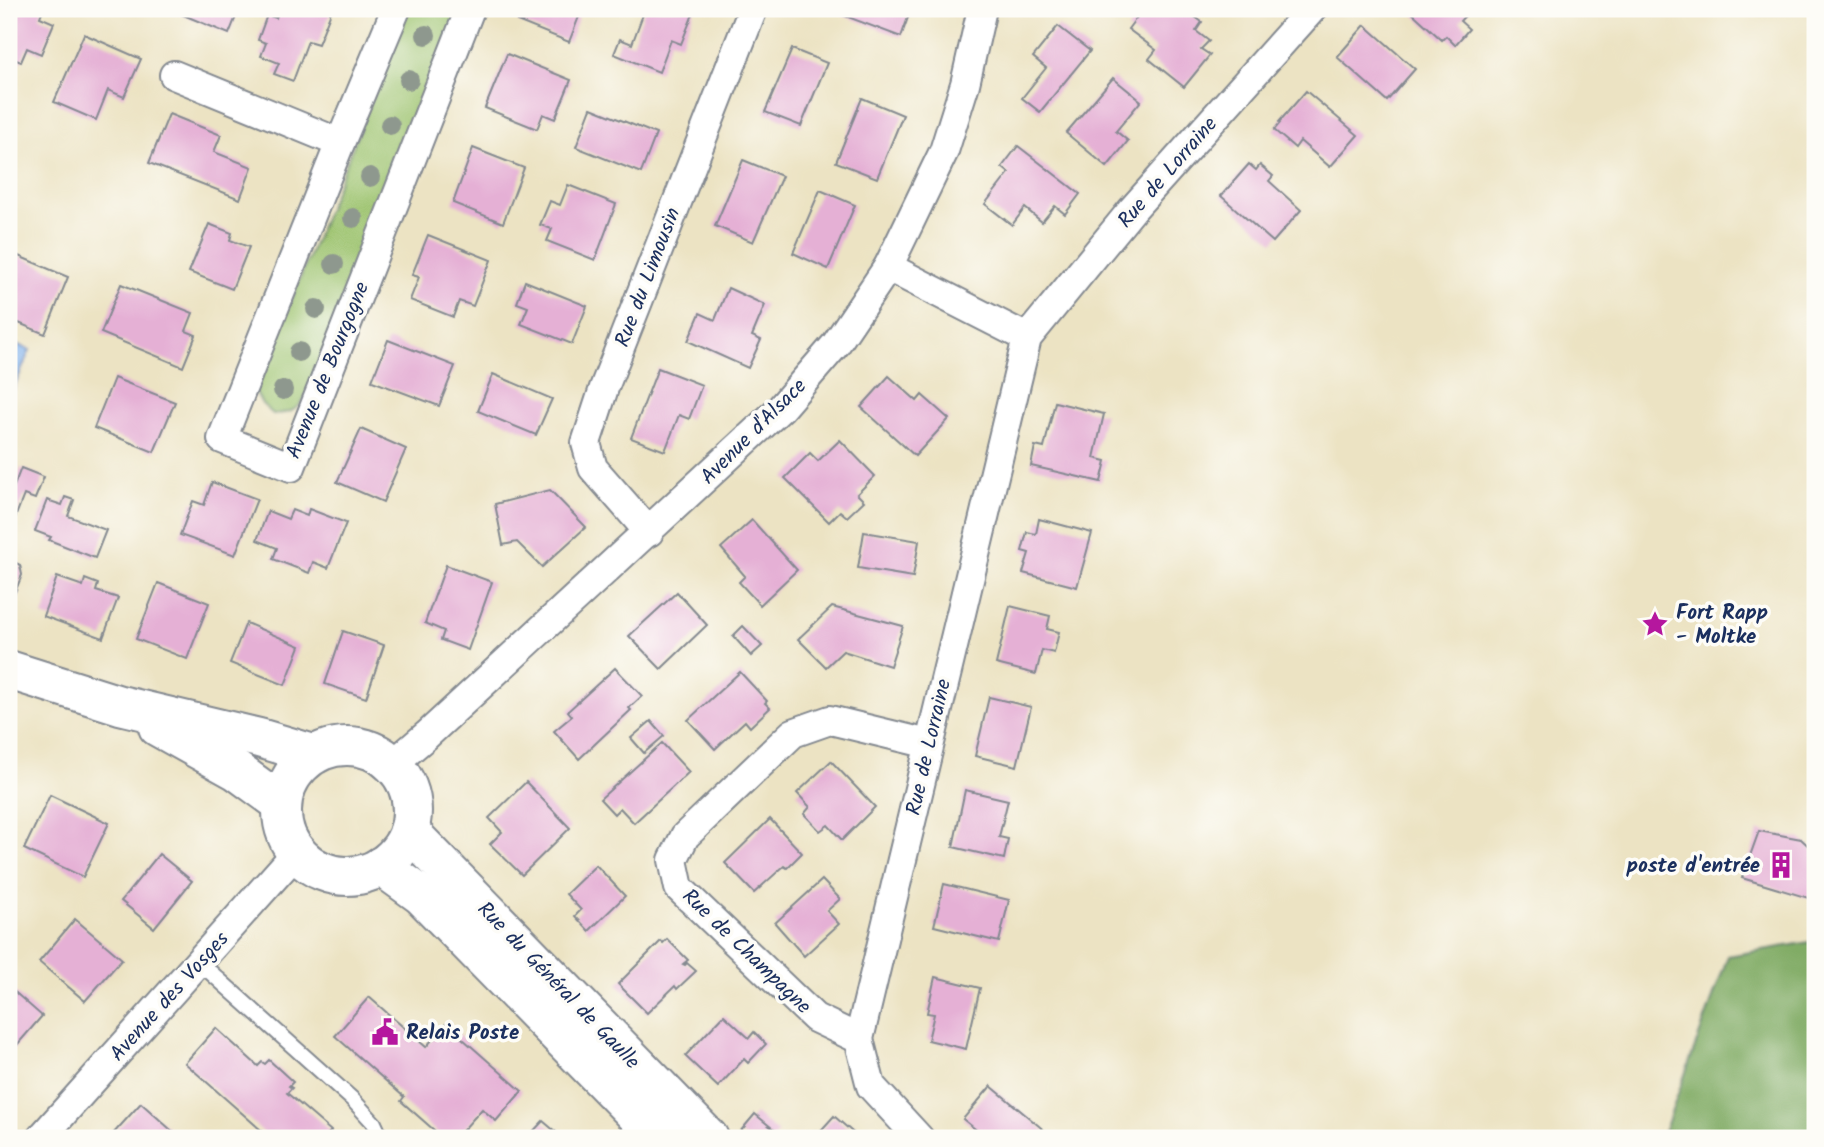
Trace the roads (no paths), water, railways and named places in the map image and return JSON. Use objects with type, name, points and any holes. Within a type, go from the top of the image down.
[{"type":"main road","points":[[9,670],[120,705],[260,738],[313,754]]},
{"type":"main road","points":[[120,705],[237,771],[281,803]]},
{"type":"main road","points":[[355,745],[375,751],[393,764],[404,778],[410,795],[412,814],[409,831],[398,851],[382,866],[364,874],[345,876],[318,869],[296,853],[285,835],[281,803],[289,779],[299,765],[313,754],[333,746],[355,745]]},
{"type":"main road","name":"Rue du Général de Gaulle","points":[[409,831],[709,1138]]},
{"type":"main road","name":"Rue du Général de Gaulle","points":[[382,866],[421,895],[659,1138]]},
{"type":"street","name":"Avenue de Bourgogne","points":[[396,9],[222,439],[291,467],[470,9]]},
{"type":"street","name":"Rue du Limousin","points":[[649,532],[593,468],[586,443],[604,388],[753,9]]},
{"type":"street","name":"Avenue d'Alsace","points":[[393,764],[428,735],[781,408],[836,344],[888,267],[944,151],[965,84],[982,9]]},
{"type":"street","name":"Rue de Lorraine","points":[[919,1138],[871,1086],[859,1039],[1027,338],[1132,210],[1312,9]]},
{"type":"street","points":[[174,75],[340,143]]},
{"type":"street","points":[[888,267],[1027,338]]},
{"type":"street","name":"Rue de Champagne","points":[[859,1039],[815,1018],[679,888],[673,860],[685,836],[793,733],[830,720],[929,744]]},
{"type":"street","name":"Avenue des Vosges","points":[[41,1138],[296,853]]},
{"type":"lane","points":[[199,962],[352,1099],[374,1123],[381,1138]]},
{"type":"water","points":[[9,341],[30,350],[12,392],[9,391]]},
{"type":"place","name":"Fort Rapp - Moltke","points":[[1655,624]]},
{"type":"place","name":"poste d'entrée","points":[[1781,865]]},
{"type":"place","name":"Relais Poste","points":[[385,1032]]}]
